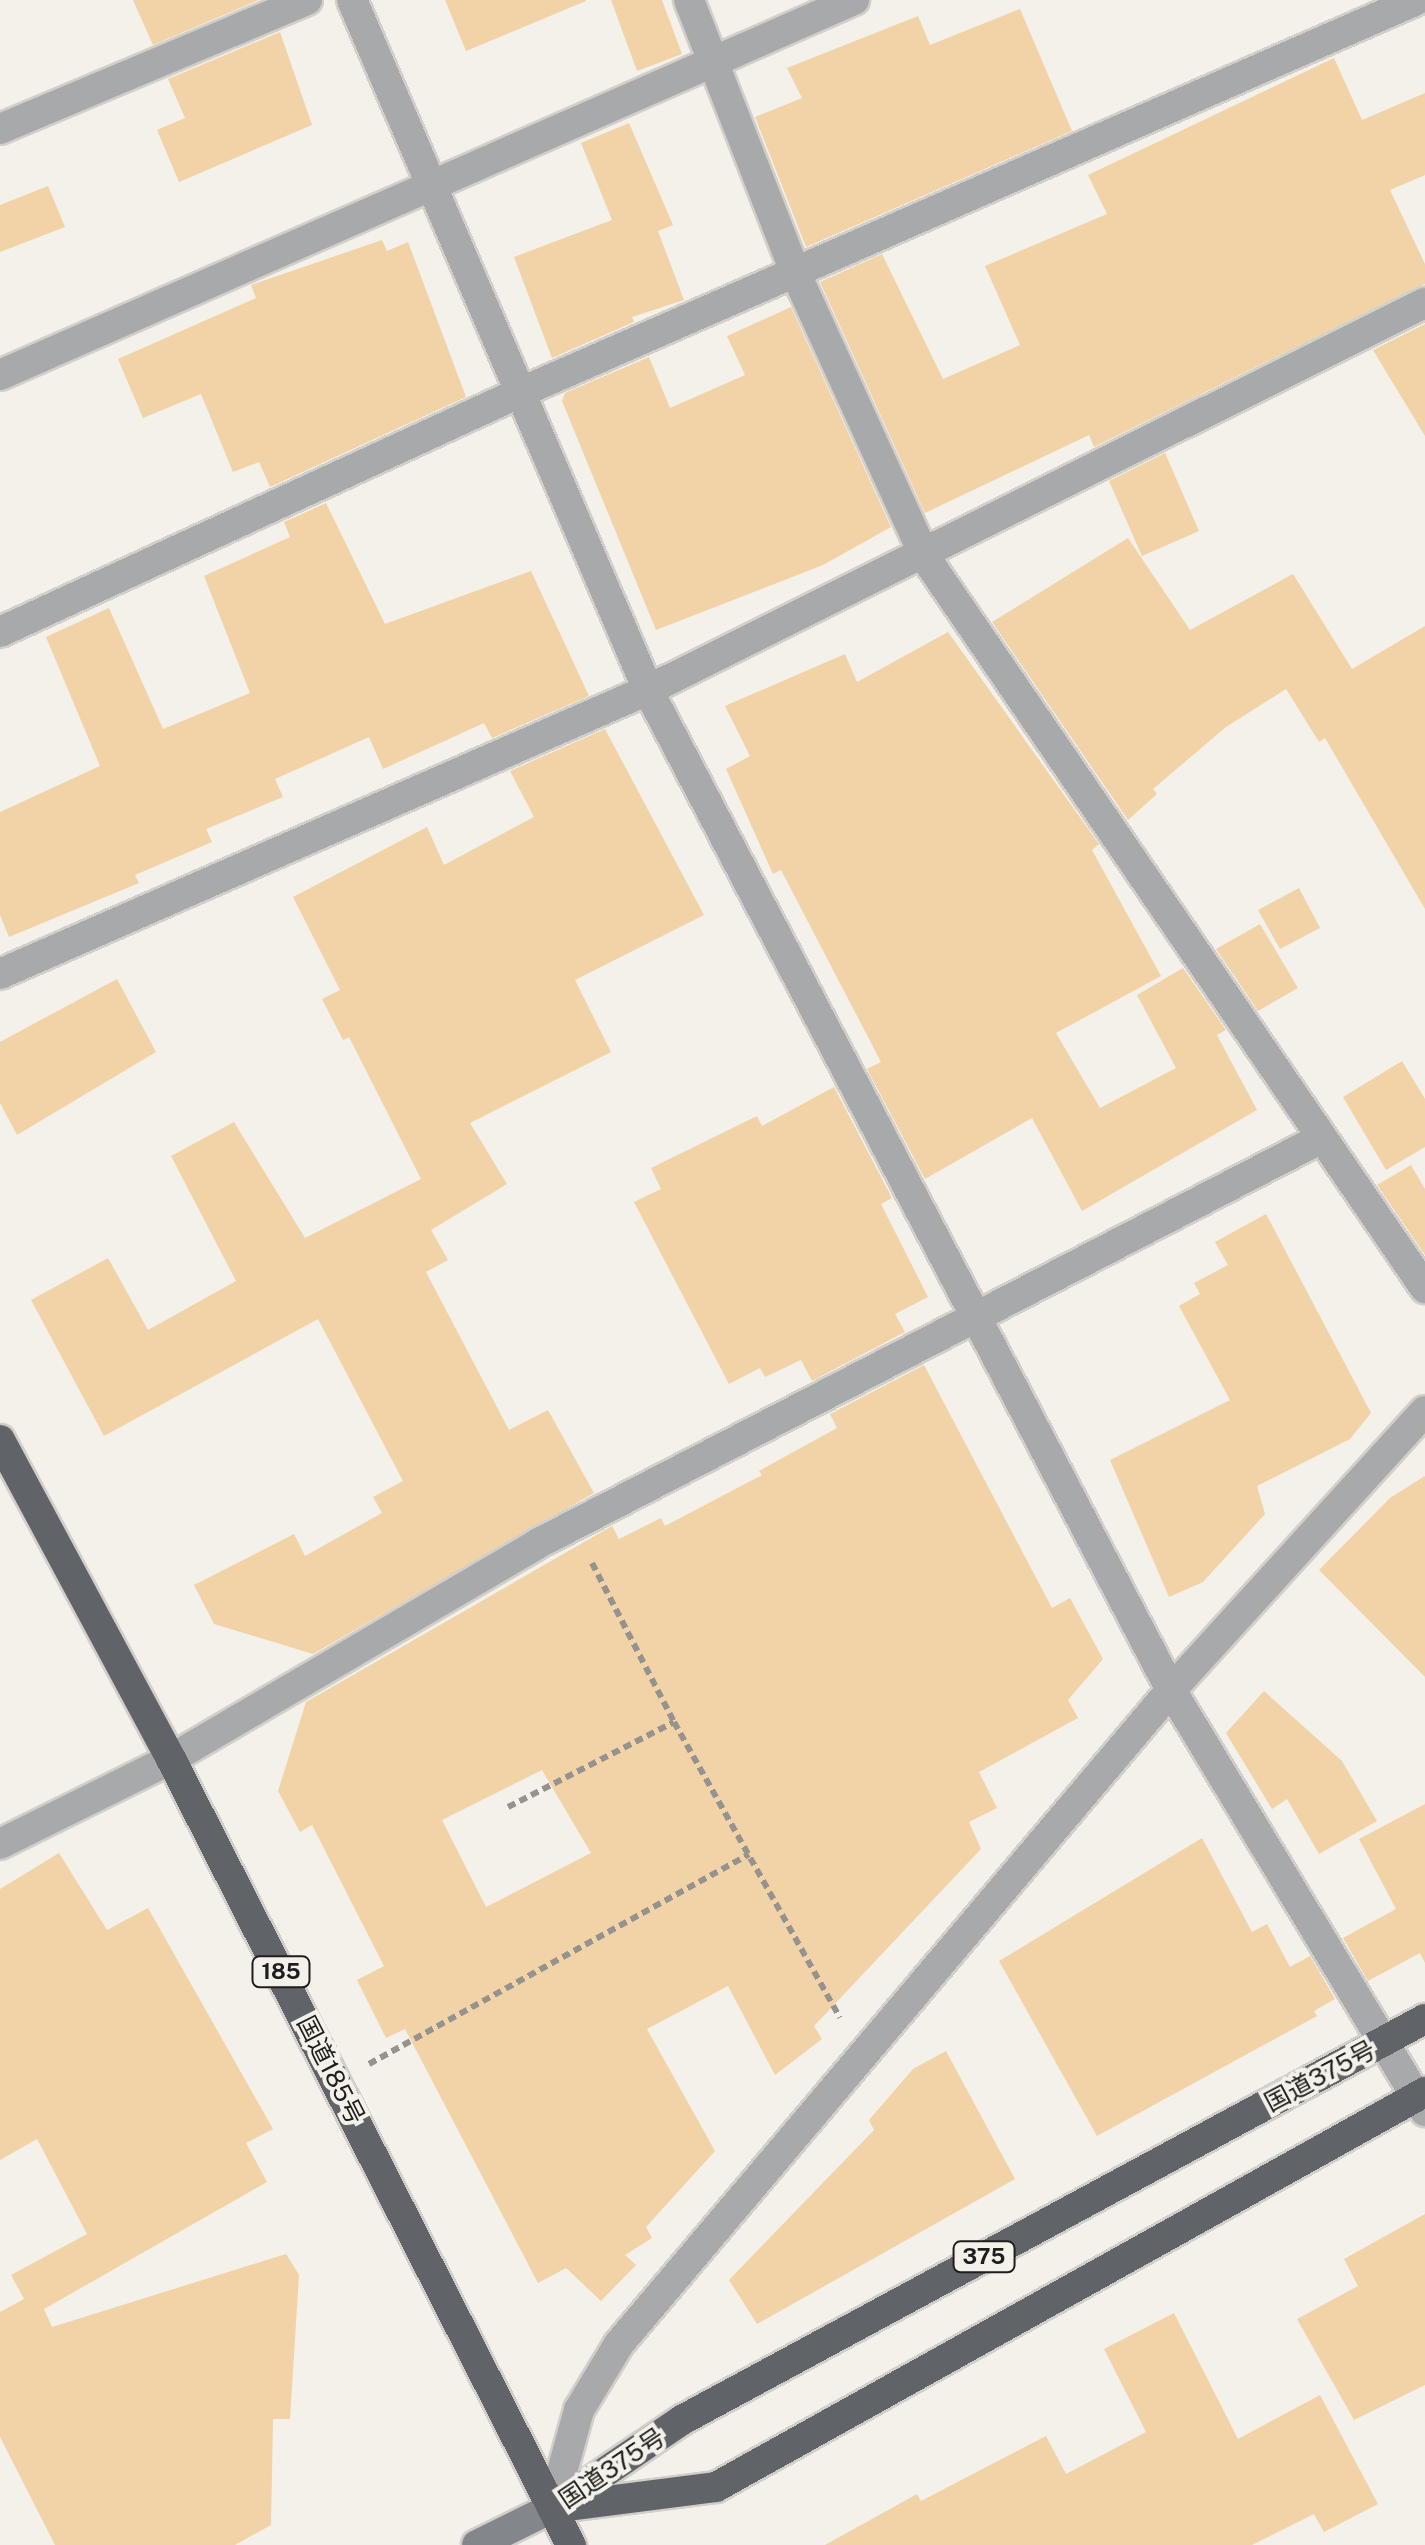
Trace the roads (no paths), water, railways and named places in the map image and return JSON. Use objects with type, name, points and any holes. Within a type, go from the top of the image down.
[{"type":"highway","name":"国道185号","points":[[0,1440],[172,1759],[572,2545]]},
{"type":"highway","name":"国道375号","points":[[552,2508],[682,2420],[1425,2019]]},
{"type":"highway","name":"国道375号","points":[[552,2508],[716,2487],[1422,2099]]},
{"type":"main road","points":[[477,2545],[552,2508]]},
{"type":"street","points":[[0,129],[307,0]]},
{"type":"street","points":[[352,0],[648,690],[972,1316],[1171,1690],[1382,2042],[1422,2099]]},
{"type":"street","points":[[690,0],[796,274],[925,557],[1320,1140],[1425,1288]]},
{"type":"street","points":[[0,375],[854,0]]},
{"type":"street","points":[[0,632],[520,393],[1417,0]]},
{"type":"street","points":[[0,974],[648,690],[925,557],[1198,412],[1425,303]]},
{"type":"street","points":[[0,1844],[172,1759],[572,1526],[972,1316],[1320,1140]]},
{"type":"street","points":[[552,2508],[579,2410],[619,2344],[1171,1690],[1425,1410]]}]
